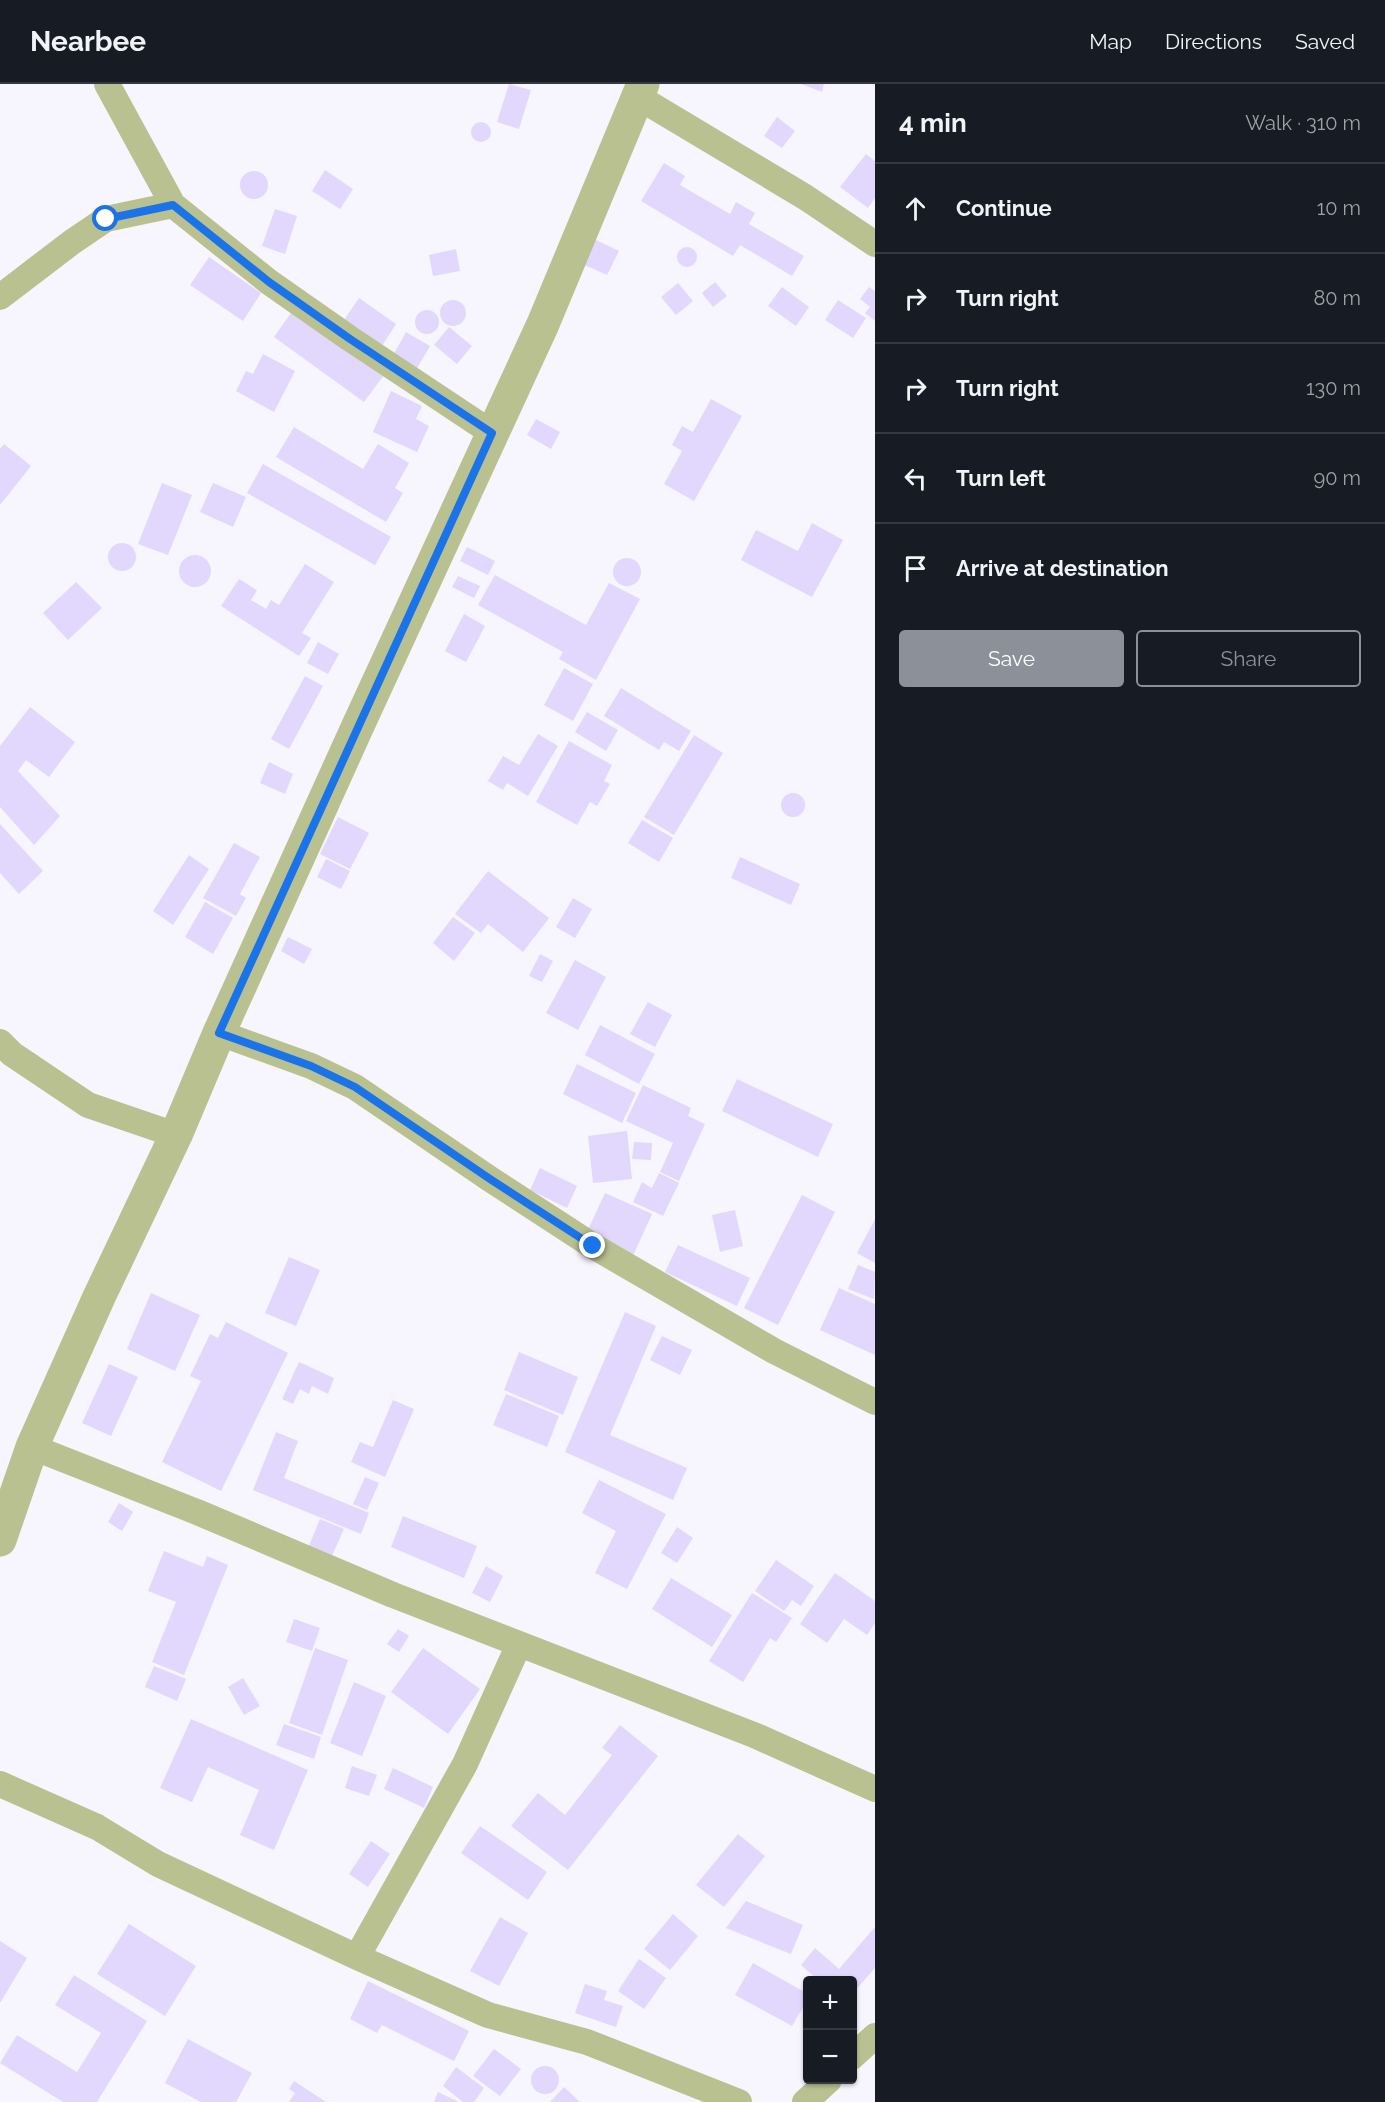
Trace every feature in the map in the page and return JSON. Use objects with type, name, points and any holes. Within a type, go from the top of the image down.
[{"type":"street","points":[[107,84],[173,205],[269,282],[492,433]]},
{"type":"street","points":[[0,1540],[32,1447],[99,1297],[176,1136],[219,1033],[543,324],[640,91],[875,244]]},
{"type":"street","points":[[0,297],[106,219],[173,205]]},
{"type":"street","points":[[219,1033],[301,1062],[355,1087],[593,1246],[774,1351],[875,1402]]},
{"type":"street","points":[[0,1042],[12,1054],[88,1105],[176,1136]]},
{"type":"street","points":[[32,1447],[519,1644],[754,1735],[875,1789]]},
{"type":"street","points":[[357,1957],[465,1764],[519,1644]]},
{"type":"street","points":[[0,1784],[97,1827],[158,1864],[488,2015],[586,2042],[739,2102]]},
{"type":"street","points":[[857,2052],[875,2036]]},
{"type":"street","points":[[805,2102],[824,2084]]},
{"type":"building","points":[[509,84],[531,90],[519,129],[497,122]]},
{"type":"building","points":[[801,84],[824,84],[822,92]]},
{"type":"building","points":[[777,117],[795,131],[782,148],[764,136]]},
{"type":"building","points":[[477,122],[485,122],[491,128],[491,136],[485,142],[477,142],[471,136],[471,128]]},
{"type":"building","points":[[866,154],[875,161],[875,198],[868,208],[840,187]]},
{"type":"building","points":[[664,163],[685,176],[680,185],[730,214],[736,202],[755,213],[749,224],[804,256],[792,276],[740,245],[733,256],[641,201]]},
{"type":"building","points":[[325,170],[353,189],[340,209],[312,191]]},
{"type":"building","points":[[254,171],[264,175],[268,185],[264,195],[254,199],[244,195],[240,185],[244,175]]},
{"type":"building","points":[[275,209],[297,216],[285,254],[262,246]]},
{"type":"building","points":[[592,238],[619,251],[607,275],[580,263]]},
{"type":"building","points":[[687,247],[694,250],[697,257],[694,264],[687,267],[680,264],[677,257],[680,250]]},
{"type":"building","points":[[456,249],[460,271],[433,276],[429,255]]},
{"type":"building","points":[[209,257],[261,293],[243,321],[190,285]]},
{"type":"building","points":[[715,282],[727,296],[713,307],[702,293]]},
{"type":"building","points":[[678,283],[693,301],[676,315],[661,297]]},
{"type":"building","points":[[782,287],[809,307],[796,326],[768,306]]},
{"type":"building","points":[[869,287],[875,291],[875,321],[865,313],[870,307],[860,299]]},
{"type":"building","points":[[359,298],[396,324],[378,352],[340,326]]},
{"type":"building","points":[[453,300],[462,304],[466,313],[462,322],[453,326],[444,322],[440,313],[444,304]]},
{"type":"building","points":[[838,300],[866,318],[853,338],[825,320]]},
{"type":"building","points":[[293,310],[384,375],[364,402],[274,337]]},
{"type":"building","points":[[427,310],[435,314],[439,322],[435,330],[427,334],[419,330],[415,322],[419,314]]},
{"type":"building","points":[[449,327],[472,346],[457,364],[434,345]]},
{"type":"building","points":[[406,332],[430,346],[413,375],[390,361]]},
{"type":"building","points":[[263,354],[295,371],[274,412],[236,391],[246,371],[253,374]]},
{"type":"building","points":[[391,391],[422,406],[416,419],[429,426],[417,452],[373,432]]},
{"type":"building","points":[[711,399],[742,416],[694,501],[664,484],[682,451],[672,445],[682,426],[693,432]]},
{"type":"building","points":[[536,419],[560,432],[551,449],[527,435]]},
{"type":"building","points":[[294,427],[363,469],[378,444],[409,463],[395,488],[403,493],[386,522],[276,457]]},
{"type":"building","points":[[4,444],[31,466],[0,505],[0,449]]},
{"type":"building","points":[[263,464],[391,537],[375,565],[247,493]]},
{"type":"building","points":[[162,483],[192,495],[168,555],[138,544]]},
{"type":"building","points":[[213,483],[246,497],[233,527],[200,512]]},
{"type":"building","points":[[812,523],[843,540],[812,597],[741,560],[756,530],[798,551]]},
{"type":"building","points":[[122,543],[132,547],[136,557],[132,567],[122,571],[112,567],[108,557],[112,547]]},
{"type":"building","points":[[467,547],[495,561],[488,575],[460,561]]},
{"type":"building","points":[[195,555],[207,559],[211,571],[207,583],[195,587],[183,583],[179,571],[183,559]]},
{"type":"building","points":[[627,558],[637,562],[641,572],[637,582],[627,586],[617,582],[613,572],[617,562]]},
{"type":"building","points":[[305,564],[334,582],[302,633],[311,638],[299,656],[221,606],[239,579],[257,590],[251,600],[266,609],[271,600],[279,605]]},
{"type":"building","points":[[495,575],[586,625],[609,583],[640,599],[596,680],[559,659],[563,652],[478,605]]},
{"type":"building","points":[[458,576],[480,586],[474,598],[452,587]]},
{"type":"building","points":[[76,582],[102,608],[68,640],[43,613]]},
{"type":"building","points":[[464,614],[485,626],[466,662],[445,651]]},
{"type":"building","points":[[318,642],[339,654],[328,674],[307,663]]},
{"type":"building","points":[[564,668],[593,684],[573,721],[544,705]]},
{"type":"building","points":[[305,676],[323,686],[289,749],[271,739]]},
{"type":"building","points":[[621,688],[691,731],[679,751],[664,742],[659,750],[604,716]]},
{"type":"building","points":[[30,707],[75,742],[49,777],[26,760],[18,771],[60,816],[34,845],[0,807],[0,746]]},
{"type":"building","points":[[587,712],[618,730],[606,751],[575,732]]},
{"type":"building","points":[[538,734],[558,746],[528,796],[507,783],[503,790],[488,781],[503,756],[519,765]]},
{"type":"building","points":[[694,735],[723,753],[674,835],[644,817]]},
{"type":"building","points":[[569,741],[612,765],[604,781],[610,784],[597,806],[590,802],[577,825],[536,802]]},
{"type":"building","points":[[269,762],[293,774],[285,794],[260,783]]},
{"type":"building","points":[[793,793],[798,794],[804,800],[804,810],[798,816],[793,817],[788,816],[782,810],[781,805],[782,800],[788,794]]},
{"type":"building","points":[[338,817],[369,833],[350,869],[320,854]]},
{"type":"building","points":[[642,820],[673,838],[659,862],[628,843]]},
{"type":"building","points":[[0,824],[43,871],[19,894],[0,873]]},
{"type":"building","points":[[234,843],[260,857],[240,894],[246,898],[236,916],[203,898]]},
{"type":"building","points":[[189,855],[209,869],[173,925],[153,911]]},
{"type":"building","points":[[740,857],[800,884],[791,905],[731,878]]},
{"type":"building","points":[[326,859],[350,871],[341,889],[317,877]]},
{"type":"building","points":[[488,871],[549,918],[523,952],[488,924],[481,933],[455,914]]},
{"type":"building","points":[[573,898],[592,909],[575,938],[556,927]]},
{"type":"building","points":[[205,902],[233,918],[213,954],[185,937]]},
{"type":"building","points":[[453,917],[475,933],[454,961],[433,943]]},
{"type":"building","points":[[288,937],[312,949],[304,964],[281,951]]},
{"type":"building","points":[[540,954],[553,961],[542,982],[529,976]]},
{"type":"building","points":[[575,960],[606,977],[578,1030],[546,1013]]},
{"type":"building","points":[[648,1002],[672,1015],[655,1047],[630,1034]]},
{"type":"building","points":[[600,1025],[655,1054],[639,1084],[585,1055]]},
{"type":"building","points":[[577,1064],[636,1093],[622,1123],[563,1094]]},
{"type":"building","points":[[737,1079],[833,1124],[818,1157],[722,1111]]},
{"type":"building","points":[[643,1085],[691,1108],[688,1116],[705,1124],[679,1181],[660,1172],[673,1143],[626,1121]]},
{"type":"building","points":[[627,1131],[632,1179],[593,1183],[588,1136]]},
{"type":"building","points":[[634,1142],[652,1143],[651,1160],[632,1159]]},
{"type":"building","points":[[540,1168],[577,1186],[567,1208],[530,1190]]},
{"type":"building","points":[[659,1173],[679,1183],[663,1216],[633,1202],[642,1182],[652,1188]]},
{"type":"building","points":[[605,1193],[652,1214],[632,1258],[585,1236]]},
{"type":"building","points":[[802,1195],[835,1212],[778,1325],[744,1308]]},
{"type":"building","points":[[735,1210],[743,1246],[720,1252],[712,1215]]},
{"type":"building","points":[[875,1219],[875,1263],[857,1253]]},
{"type":"building","points":[[678,1245],[750,1278],[737,1306],[665,1272]]},
{"type":"building","points":[[289,1257],[320,1270],[296,1326],[265,1313]]},
{"type":"building","points":[[858,1265],[875,1272],[874,1299],[848,1289]]},
{"type":"building","points":[[839,1288],[875,1304],[875,1355],[820,1330]]},
{"type":"building","points":[[151,1293],[200,1315],[175,1371],[127,1349]]},
{"type":"building","points":[[625,1312],[656,1326],[610,1435],[687,1468],[673,1500],[565,1452]]},
{"type":"building","points":[[226,1322],[288,1353],[221,1491],[162,1462],[201,1381],[190,1376],[210,1334],[218,1338]]},
{"type":"building","points":[[662,1336],[692,1350],[680,1375],[650,1360]]},
{"type":"building","points":[[519,1352],[578,1377],[563,1415],[504,1390]]},
{"type":"building","points":[[299,1362],[334,1378],[328,1394],[312,1386],[309,1394],[300,1389],[293,1404],[282,1399]]},
{"type":"building","points":[[109,1364],[138,1377],[111,1436],[82,1423]]},
{"type":"building","points":[[506,1394],[559,1416],[547,1447],[493,1425]]},
{"type":"building","points":[[393,1400],[414,1409],[385,1477],[351,1462],[360,1442],[373,1447]]},
{"type":"building","points":[[276,1432],[298,1441],[284,1478],[369,1513],[361,1534],[253,1490]]},
{"type":"building","points":[[365,1477],[379,1483],[367,1510],[353,1504]]},
{"type":"building","points":[[599,1480],[666,1514],[627,1589],[595,1573],[616,1531],[582,1513]]},
{"type":"building","points":[[119,1503],[133,1512],[122,1531],[108,1522]]},
{"type":"building","points":[[403,1516],[477,1546],[464,1578],[391,1547]]},
{"type":"building","points":[[320,1519],[344,1529],[331,1558],[308,1548]]},
{"type":"building","points":[[677,1527],[693,1538],[677,1563],[661,1553]]},
{"type":"building","points":[[164,1551],[203,1567],[207,1556],[228,1565],[184,1675],[152,1662],[176,1602],[148,1591]]},
{"type":"building","points":[[776,1560],[814,1586],[801,1606],[792,1600],[784,1611],[755,1591]]},
{"type":"building","points":[[486,1566],[503,1576],[490,1602],[472,1593]]},
{"type":"building","points":[[835,1573],[875,1601],[875,1623],[867,1635],[844,1619],[827,1643],[800,1624]]},
{"type":"building","points":[[671,1578],[732,1615],[712,1647],[652,1609]]},
{"type":"building","points":[[752,1593],[792,1618],[776,1642],[770,1638],[743,1682],[709,1661]]},
{"type":"building","points":[[294,1619],[320,1628],[312,1651],[286,1642]]},
{"type":"building","points":[[398,1629],[409,1636],[399,1652],[387,1644]]},
{"type":"building","points":[[315,1648],[348,1660],[322,1735],[289,1723]]},
{"type":"building","points":[[423,1648],[480,1689],[448,1734],[391,1692]]},
{"type":"building","points":[[154,1666],[186,1679],[177,1701],[145,1687]]},
{"type":"building","points":[[243,1678],[260,1706],[244,1715],[228,1687]]},
{"type":"building","points":[[354,1682],[386,1696],[362,1756],[330,1743]]},
{"type":"building","points":[[191,1719],[308,1770],[274,1850],[240,1835],[259,1790],[208,1767],[192,1802],[160,1788]]},
{"type":"building","points":[[284,1724],[321,1737],[314,1759],[276,1745]]},
{"type":"building","points":[[620,1725],[658,1756],[568,1870],[511,1826],[538,1793],[565,1815],[612,1755],[602,1748]]},
{"type":"building","points":[[352,1766],[377,1775],[369,1796],[345,1788]]},
{"type":"building","points":[[393,1768],[433,1787],[424,1808],[384,1789]]},
{"type":"building","points":[[480,1826],[547,1872],[528,1900],[461,1853]]},
{"type":"building","points":[[738,1834],[765,1856],[724,1907],[696,1885]]},
{"type":"building","points":[[371,1841],[390,1854],[368,1887],[349,1874]]},
{"type":"building","points":[[746,1901],[803,1925],[791,1954],[726,1928]]},
{"type":"building","points":[[673,1914],[698,1936],[670,1970],[644,1949]]},
{"type":"building","points":[[500,1917],[528,1933],[499,1986],[470,1971]]},
{"type":"building","points":[[129,1924],[196,1966],[165,2016],[97,1974]]},
{"type":"building","points":[[875,1927],[875,1968],[857,1988],[857,1976],[813,1976],[801,1965],[815,1948],[839,1969]]},
{"type":"building","points":[[0,1941],[27,1958],[0,2003]]},
{"type":"building","points":[[639,1959],[666,1978],[644,2009],[618,1991]]},
{"type":"building","points":[[753,1963],[803,1991],[803,2007],[792,2026],[735,1995]]},
{"type":"building","points":[[74,1975],[147,2021],[97,2102],[63,2102],[0,2063],[17,2035],[77,2072],[101,2033],[55,2005]]},
{"type":"building","points":[[368,1981],[469,2031],[454,2061],[382,2025],[377,2033],[350,2019]]},
{"type":"building","points":[[585,1984],[607,1991],[604,2000],[623,2006],[616,2027],[575,2013]]},
{"type":"building","points":[[188,2039],[252,2073],[236,2102],[201,2102],[165,2083]]},
{"type":"building","points":[[494,2049],[521,2069],[500,2096],[473,2076]]},
{"type":"building","points":[[545,2066],[555,2070],[559,2080],[555,2090],[545,2094],[535,2090],[531,2080],[535,2070]]},
{"type":"building","points":[[456,2067],[484,2088],[474,2102],[463,2102],[443,2086]]},
{"type":"building","points":[[294,2081],[326,2102],[289,2102],[295,2093],[289,2089]]},
{"type":"building","points":[[564,2087],[580,2102],[550,2102]]},
{"type":"building","points":[[438,2092],[459,2102],[434,2102]]},
{"type":"route","points":[[106,219],[173,205],[269,282],[492,433],[219,1033],[311,1066],[355,1087],[593,1246]]}]
